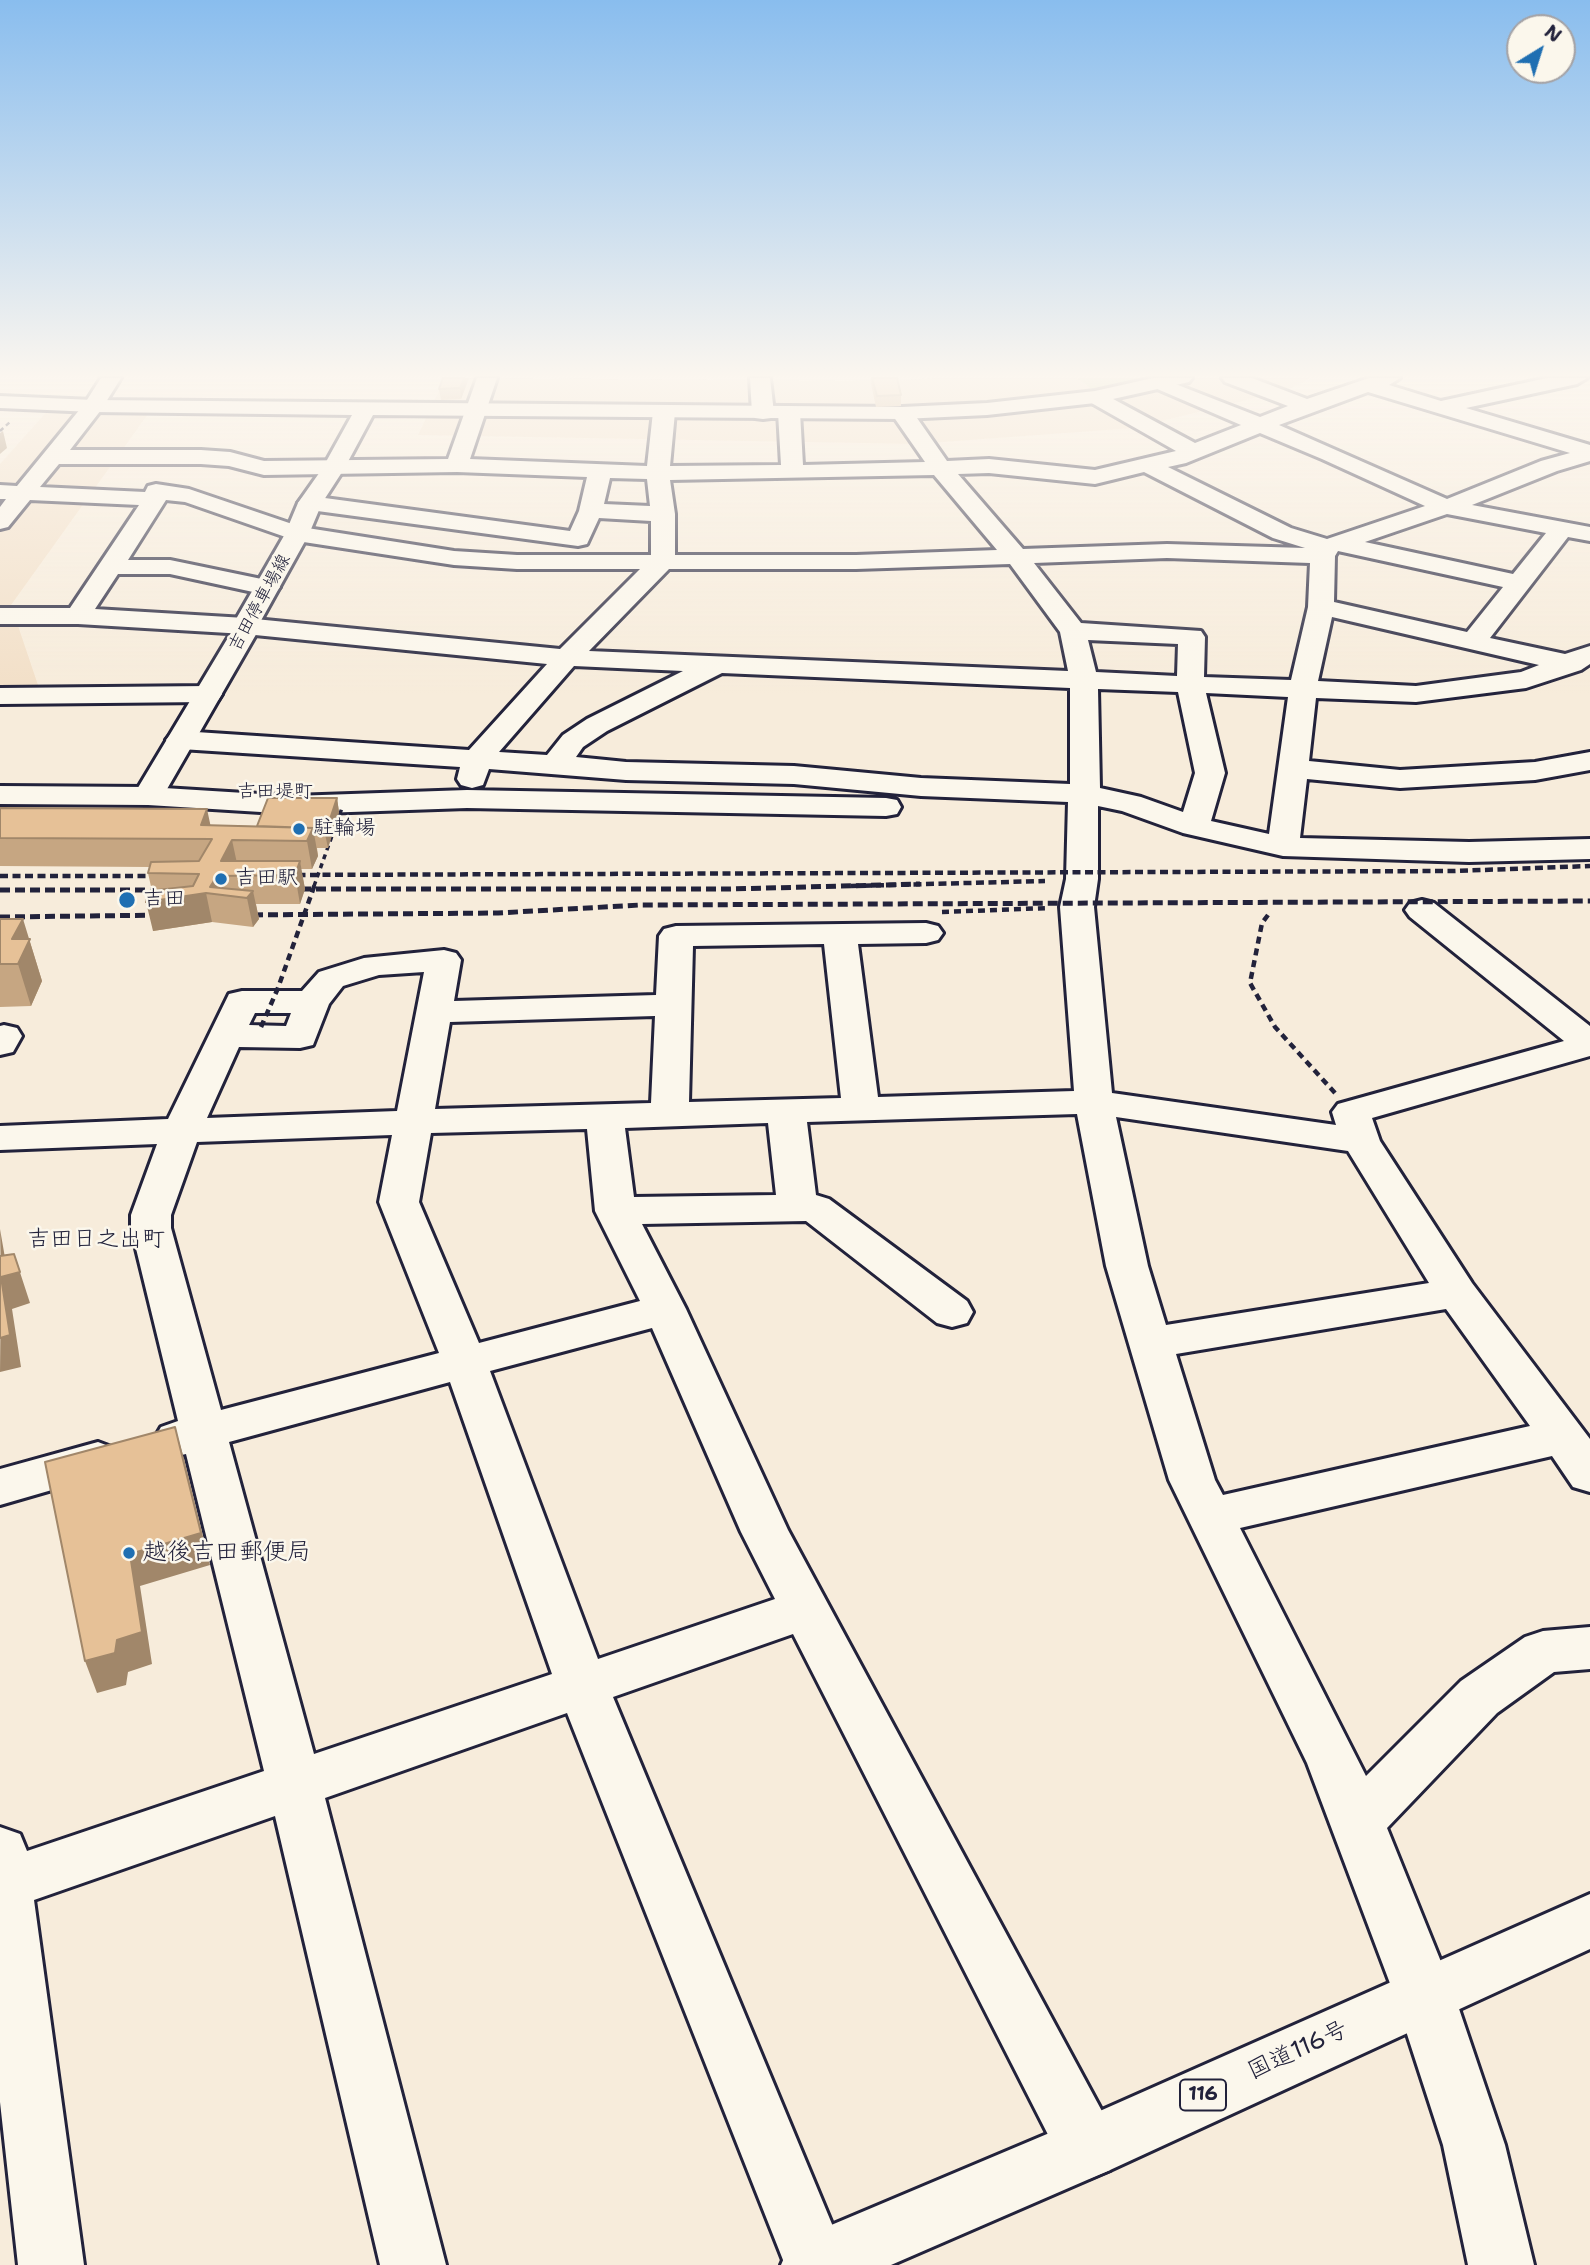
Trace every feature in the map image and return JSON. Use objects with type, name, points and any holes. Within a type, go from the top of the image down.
[{"type":"main road","points":[[151,495],[166,484]]},
{"type":"main road","name":"吉田停車場線","points":[[148,796],[245,631],[245,626],[297,534],[310,503],[323,484]]},
{"type":"main road","points":[[310,503],[578,538],[591,511],[597,484]]},
{"type":"main road","points":[[467,799],[476,761],[567,658],[663,561],[663,514],[659,484]]},
{"type":"main road","points":[[954,484],[1017,557],[1073,631],[1084,679],[1082,879],[1077,907],[1094,1102],[1127,1266],[1192,1480],[1333,1761],[1424,1994],[1474,2145],[1501,2265]]},
{"type":"main road","points":[[1184,484],[1282,533],[1329,549],[1518,583]]},
{"type":"main road","points":[[1393,484],[1446,507],[1590,534]]},
{"type":"main road","points":[[0,522],[12,493],[188,496],[297,534],[454,558],[597,563],[856,562],[1167,551],[1329,549],[1505,484]]},
{"type":"main road","points":[[78,616],[155,499],[151,495]]},
{"type":"main road","points":[[591,511],[663,514]]},
{"type":"main road","points":[[1474,641],[1562,529]]},
{"type":"main road","points":[[1283,846],[1303,688],[1321,607],[1329,549]]},
{"type":"main road","points":[[108,567],[170,567],[267,587]]},
{"type":"main road","points":[[1321,607],[1583,662]]},
{"type":"main road","points":[[0,615],[78,616],[245,626],[567,658],[1416,694],[1526,680],[1583,662]]},
{"type":"main road","points":[[1073,631],[1192,637],[1190,684],[1210,774],[1194,826]]},
{"type":"main road","points":[[555,764],[573,741],[597,725],[715,666]]},
{"type":"main road","points":[[0,695],[208,694]]},
{"type":"main road","points":[[181,740],[626,771],[794,775],[1083,802]]},
{"type":"main road","points":[[1294,769],[1400,779],[1535,771],[1590,761]]},
{"type":"main road","points":[[0,795],[148,796],[293,805],[467,799],[1130,803],[1194,826],[1283,846],[1469,852],[1590,849]]},
{"type":"main road","points":[[1422,910],[1590,1045]]},
{"type":"main road","points":[[670,1114],[676,936],[926,933]]},
{"type":"main road","points":[[839,934],[861,1109]]},
{"type":"main road","points":[[413,2265],[295,1786],[151,1228],[151,1215],[181,1130],[242,1002],[312,1002],[331,979],[376,965],[444,960],[399,1202],[465,1363],[582,1686],[815,2264]]},
{"type":"main road","points":[[435,1012],[674,1005]]},
{"type":"main road","points":[[0,1037],[4,1036],[0,1044]]},
{"type":"main road","points":[[0,1138],[414,1122],[1094,1102],[1356,1126],[1590,1045]]},
{"type":"main road","points":[[786,1111],[798,1209]]},
{"type":"main road","points":[[605,1116],[615,1211],[665,1309],[765,1532],[803,1609],[1087,2148]]},
{"type":"main road","points":[[1211,1516],[1582,1459],[1457,1293],[1356,1126]]},
{"type":"main road","points":[[615,1211],[815,1208],[953,1312]]},
{"type":"main road","points":[[1151,1343],[1457,1293]]},
{"type":"main road","points":[[0,1487],[665,1309]]},
{"type":"main road","points":[[51,2265],[1,1874],[295,1786],[803,1609]]},
{"type":"main road","points":[[1357,1821],[1479,1698],[1543,1652],[1590,1647]]},
{"type":"main road","name":"国道116号","points":[[815,2264],[1087,2148],[1590,1921]]},
{"type":"path","points":[[261,1027],[278,988],[342,808]]},
{"type":"path","points":[[926,933],[935,913],[1077,907]]},
{"type":"path","points":[[1268,915],[1262,923],[1250,983],[1275,1027],[1356,1126]]},
{"type":"shaded area","points":[[0,484],[98,484],[11,605],[40,691],[0,691]]},
{"type":"building","points":[[268,798],[337,798],[325,834],[314,834],[313,828],[257,826]]},
{"type":"building","points":[[0,808],[207,809],[201,825],[313,828],[307,841],[232,840],[221,861],[300,861],[295,875],[217,876],[210,887],[253,891],[247,898],[206,893],[146,902],[149,891],[193,886],[199,874],[148,873],[151,862],[199,861],[212,839],[0,838]]},
{"type":"building","points":[[0,919],[23,919],[12,939],[30,939],[18,964],[0,964]]},
{"type":"building","points":[[14,1254],[20,1272],[1,1277],[10,1335],[0,1338],[0,1256]]},
{"type":"building","points":[[175,1427],[201,1533],[130,1554],[142,1632],[117,1640],[115,1653],[85,1661],[45,1462]]},
{"type":"railway","points":[[285,875],[1455,871],[1590,866]]},
{"type":"railway","points":[[0,876],[169,876]]},
{"type":"railway","points":[[851,886],[1045,881]]},
{"type":"railway","points":[[286,889],[730,889],[920,884]]},
{"type":"railway","points":[[0,890],[170,890]]},
{"type":"railway","points":[[238,915],[498,913],[640,905],[1590,901]]},
{"type":"railway","points":[[0,917],[168,915]]},
{"type":"place","name":"駐輪場","points":[[299,829]]},
{"type":"place","name":"吉田駅","points":[[221,879]]},
{"type":"place","name":"吉田","points":[[127,900]]},
{"type":"place","name":"越後吉田郵便局","points":[[129,1553]]},
{"type":"district","name":"吉田堤町","points":[[275,792]]},
{"type":"district","name":"吉田日之出町","points":[[96,1240]]}]
